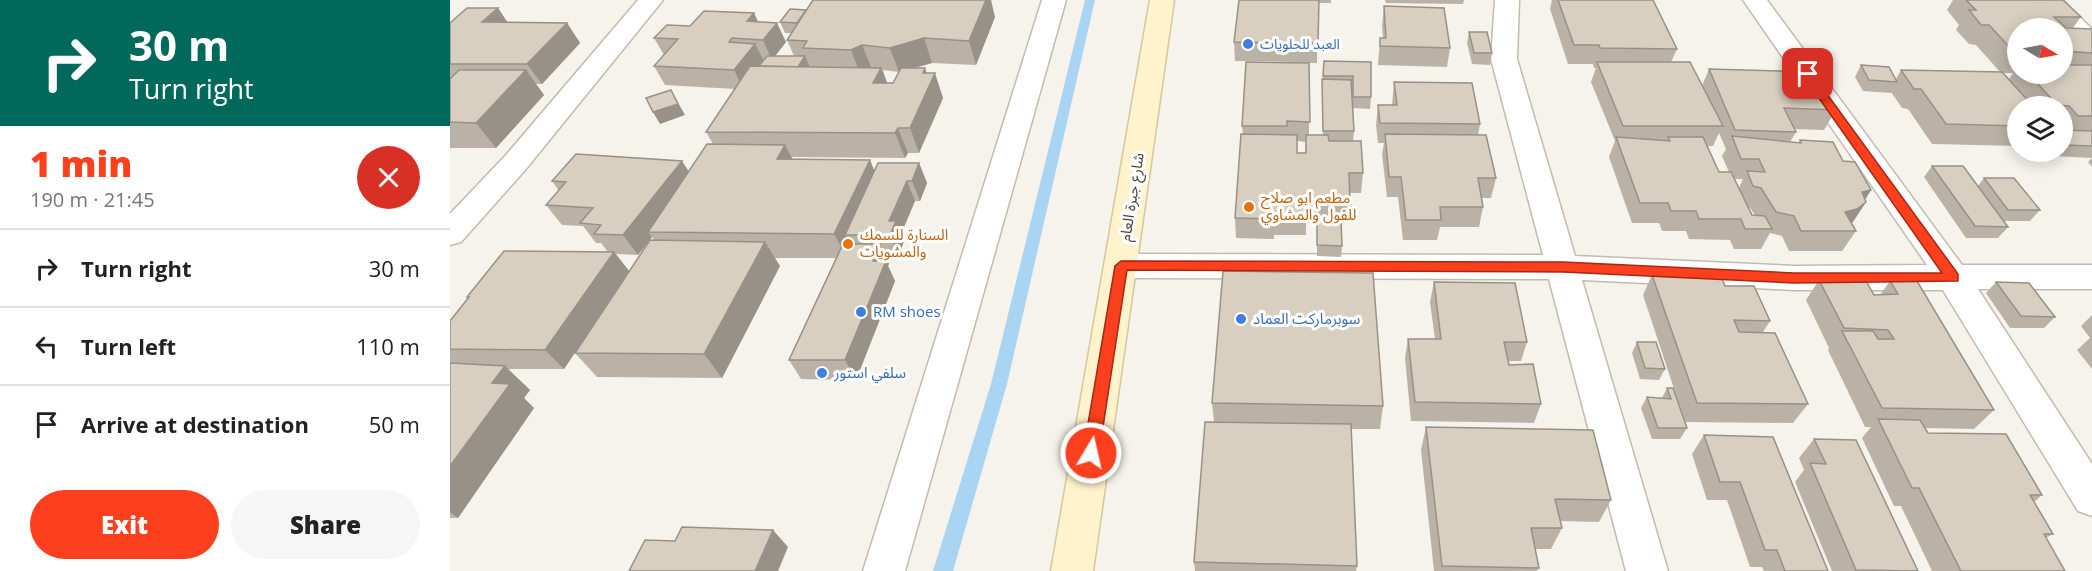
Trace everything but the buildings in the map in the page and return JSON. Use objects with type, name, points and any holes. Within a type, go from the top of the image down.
[{"type":"main road","name":"شارع جبرة العام","points":[[1072,571],[1162,0]]},
{"type":"street","points":[[450,234],[516,162],[651,0]]},
{"type":"street","points":[[884,571],[1054,0]]},
{"type":"street","points":[[1507,0],[1504,59],[1647,571]]},
{"type":"street","points":[[1755,0],[1953,278],[2092,498]]},
{"type":"street","points":[[2048,0],[2092,43]]},
{"type":"street","points":[[1121,266],[1563,267],[1794,278],[2092,277]]},
{"type":"waterway","points":[[943,571],[999,384],[1090,0]]},
{"type":"place","name":"العبد للحلويات","points":[[1248,44]]},
{"type":"place","name":"مطعم ابو صلاح للفول والمشاوي","points":[[1249,207]]},
{"type":"place","name":"السنارة للسمك والمشويات","points":[[848,244]]},
{"type":"place","name":"RM shoes","points":[[861,312]]},
{"type":"place","name":"سوبرماركت العماد","points":[[1241,319]]},
{"type":"place","name":"سلفي استور","points":[[822,373]]},
{"type":"route","points":[[1091,453],[1121,266],[1563,267],[1794,278],[1953,278],[1808,74]]}]
